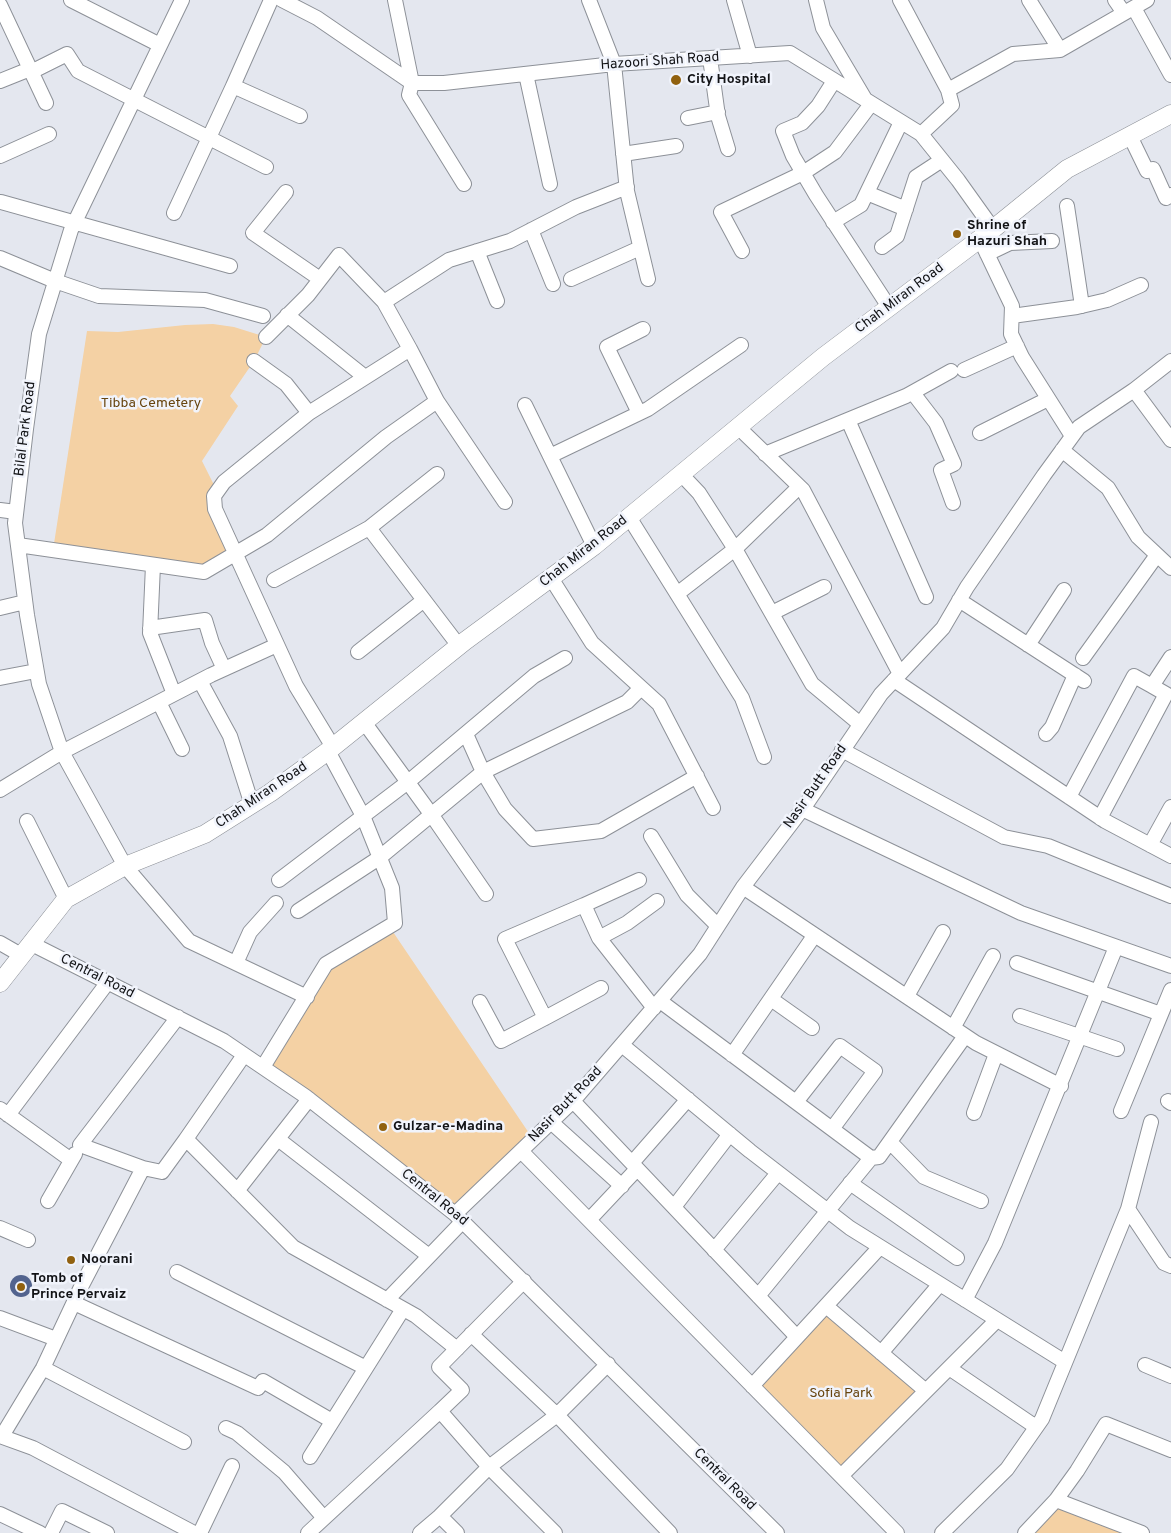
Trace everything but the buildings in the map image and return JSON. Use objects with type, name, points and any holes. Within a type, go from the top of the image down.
[{"type":"main road","name":"Chah Miran Road","points":[[0,983],[66,899],[125,866],[205,834],[252,805],[330,749],[459,646],[594,546],[823,357],[889,307],[987,240],[1067,169],[1171,114]]},
{"type":"street","points":[[71,0],[160,45]]},
{"type":"street","name":"Bilal Park Road","points":[[182,0],[71,230],[39,334],[15,523],[38,684],[62,752],[125,866],[189,941],[306,997]]},
{"type":"street","points":[[174,213],[233,86],[270,0]]},
{"type":"street","points":[[282,0],[312,15],[412,83]]},
{"type":"street","points":[[312,0],[312,15]]},
{"type":"street","points":[[396,0],[412,83],[409,95],[464,184]]},
{"type":"street","points":[[588,0],[614,64],[626,187],[648,278]]},
{"type":"street","points":[[734,0],[750,56]]},
{"type":"street","points":[[742,251],[721,212],[803,173],[835,152],[869,102],[823,28],[816,0]]},
{"type":"street","points":[[900,0],[948,90],[952,105],[921,134]]},
{"type":"street","points":[[1029,0],[1060,50]]},
{"type":"street","points":[[1115,0],[1129,10],[1171,75]]},
{"type":"street","points":[[948,90],[1013,54],[1060,50],[1147,0]]},
{"type":"street","points":[[1,2],[46,103]]},
{"type":"street","name":"Hazoori Shah Road","points":[[412,83],[444,83],[614,64],[790,53],[921,134],[942,160],[987,240],[1012,306],[1011,334],[1016,346]]},
{"type":"street","points":[[0,81],[67,54],[78,71],[266,167]]},
{"type":"street","points":[[710,58],[718,112],[728,149]]},
{"type":"street","points":[[526,74],[550,184]]},
{"type":"street","points":[[834,81],[818,106],[802,123],[783,131],[793,156],[803,173],[889,307]]},
{"type":"street","points":[[233,86],[300,116]]},
{"type":"street","points":[[688,118],[718,112]]},
{"type":"street","points":[[833,222],[862,206],[901,122]]},
{"type":"street","points":[[0,156],[49,134]]},
{"type":"street","points":[[1130,136],[1147,172],[1153,169],[1169,200]]},
{"type":"street","points":[[623,154],[676,146]]},
{"type":"street","points":[[882,246],[897,236],[916,177],[942,160]]},
{"type":"street","points":[[384,302],[449,260],[510,241],[576,207],[626,187]]},
{"type":"street","points":[[286,192],[253,233],[320,279]]},
{"type":"street","points":[[867,193],[906,209]]},
{"type":"street","points":[[2,202],[230,266]]},
{"type":"street","points":[[1067,206],[1082,306]]},
{"type":"street","points":[[531,230],[553,284]]},
{"type":"street","points":[[987,240],[1010,243],[1052,241]]},
{"type":"street","points":[[571,279],[640,248]]},
{"type":"street","points":[[477,252],[497,301]]},
{"type":"street","points":[[266,337],[308,295],[339,255],[384,302],[437,402],[505,502]]},
{"type":"street","points":[[0,258],[55,281],[99,296],[205,300],[263,316]]},
{"type":"street","points":[[1012,316],[1082,306],[1107,300],[1141,285]]},
{"type":"street","points":[[287,316],[365,377]]},
{"type":"street","points":[[639,414],[607,347],[644,329]]},
{"type":"street","points":[[550,456],[639,414],[742,345]]},
{"type":"street","points":[[765,454],[848,420],[913,392],[957,370],[1016,346],[1072,436]]},
{"type":"street","points":[[263,1067],[326,964],[395,923],[392,888],[363,816],[296,686],[215,509],[214,496],[224,482],[309,413],[410,349]]},
{"type":"street","points":[[254,361],[286,384],[309,413]]},
{"type":"street","name":"Nasir Butt Road","points":[[387,1300],[429,1256],[459,1217],[521,1151],[573,1101],[700,954],[743,887],[802,810],[881,694],[943,628],[959,600],[1079,427],[1134,390],[1171,361]]},
{"type":"street","points":[[1134,390],[1171,440]]},
{"type":"street","points":[[913,392],[936,423],[954,464],[941,470],[953,503]]},
{"type":"street","points":[[980,433],[1048,398]]},
{"type":"street","points":[[18,545],[204,572],[267,535],[386,437],[437,402]]},
{"type":"street","points":[[525,405],[594,546]]},
{"type":"street","points":[[848,420],[926,597]]},
{"type":"street","points":[[738,427],[803,490],[897,677],[1100,818],[1171,856]]},
{"type":"street","points":[[1062,450],[1108,488],[1138,537],[1171,568]]},
{"type":"street","points":[[274,580],[369,528],[437,474]]},
{"type":"street","points":[[681,474],[699,493],[735,549],[812,684],[860,724]]},
{"type":"street","points":[[677,594],[735,549],[800,487]]},
{"type":"street","points":[[0,510],[16,512]]},
{"type":"street","points":[[629,517],[742,698],[764,757]]},
{"type":"street","points":[[369,528],[459,646]]},
{"type":"street","points":[[1083,658],[1158,556]]},
{"type":"street","points":[[152,565],[150,633],[174,694]]},
{"type":"street","points":[[551,578],[592,643],[659,704],[713,808]]},
{"type":"street","points":[[772,613],[824,587]]},
{"type":"street","points":[[1028,645],[1064,590]]},
{"type":"street","points":[[358,652],[424,600]]},
{"type":"street","points":[[959,600],[1079,678],[1046,734]]},
{"type":"street","points":[[0,608],[25,602]]},
{"type":"street","points":[[150,628],[205,620],[212,643],[224,669]]},
{"type":"street","points":[[0,790],[62,752],[200,680],[278,645]]},
{"type":"street","points":[[1152,686],[1171,657]]},
{"type":"street","points":[[279,880],[408,782],[534,676],[565,658]]},
{"type":"street","points":[[0,678],[36,671]]},
{"type":"street","points":[[1069,797],[1134,676],[1166,694],[1100,818]]},
{"type":"street","points":[[200,680],[230,736],[252,805]]},
{"type":"street","points":[[298,911],[379,858],[483,772],[627,702],[641,688]]},
{"type":"street","points":[[159,702],[182,749]]},
{"type":"street","points":[[364,722],[486,894]]},
{"type":"street","points":[[466,734],[483,772],[505,809],[533,839],[601,831],[697,776]]},
{"type":"street","points":[[842,750],[1004,837],[1048,846],[1171,896]]},
{"type":"street","points":[[1150,845],[1171,806]]},
{"type":"street","points":[[802,810],[1020,913],[1171,966]]},
{"type":"street","points":[[27,821],[66,899]]},
{"type":"street","points":[[651,836],[687,895],[718,926]]},
{"type":"street","points":[[545,1018],[505,939],[639,880]]},
{"type":"street","points":[[743,887],[959,1032],[996,1054],[1061,1086]]},
{"type":"street","points":[[599,938],[627,923],[657,901]]},
{"type":"street","points":[[236,963],[250,932],[276,903]]},
{"type":"street","points":[[584,905],[599,938],[657,1004],[796,1102],[870,1158],[879,1157],[890,1142],[959,1032],[993,956]]},
{"type":"street","points":[[907,996],[943,932]]},
{"type":"street","points":[[732,1056],[814,936]]},
{"type":"street","name":"Central Road","points":[[0,943],[26,949],[108,982],[178,1017],[224,1041],[309,1099],[459,1217],[777,1533]]},
{"type":"street","points":[[965,1300],[996,1243],[1116,947]]},
{"type":"street","points":[[1017,963],[1161,1014]]},
{"type":"street","points":[[71,1160],[4,1112],[108,982]]},
{"type":"street","points":[[480,1002],[501,1041],[601,988]]},
{"type":"street","points":[[1121,1110],[1171,990]]},
{"type":"street","points":[[771,999],[812,1028]]},
{"type":"street","points":[[1020,1016],[1117,1049]]},
{"type":"street","points":[[48,1202],[80,1144],[178,1017]]},
{"type":"street","points":[[622,1045],[778,1173],[850,1228],[1065,1362]]},
{"type":"street","points":[[796,1102],[840,1046],[875,1071],[832,1129]]},
{"type":"street","points":[[80,1144],[143,1168],[162,1172],[244,1054]]},
{"type":"street","points":[[974,1113],[996,1054]]},
{"type":"street","points":[[237,1191],[309,1099]]},
{"type":"street","points":[[589,1220],[622,1186],[635,1166],[688,1100]]},
{"type":"street","points":[[573,1101],[797,1337]]},
{"type":"street","points":[[551,1122],[622,1186]]},
{"type":"street","points":[[942,1533],[1007,1469],[1042,1419],[1128,1209],[1151,1122]]},
{"type":"street","points":[[674,1207],[730,1134]]},
{"type":"street","points":[[186,1139],[293,1247],[416,1316],[458,1349]]},
{"type":"street","points":[[278,1139],[429,1256]]},
{"type":"street","points":[[890,1142],[924,1177],[981,1200]]},
{"type":"street","points":[[521,1151],[897,1533]]},
{"type":"street","points":[[758,1296],[870,1158]]},
{"type":"street","points":[[143,1168],[42,1368],[1,1436],[33,1448],[194,1533]]},
{"type":"street","points":[[714,1250],[778,1173]]},
{"type":"street","points":[[850,1183],[957,1258]]},
{"type":"street","points":[[1128,1209],[1164,1263],[1171,1266]]},
{"type":"street","points":[[0,1228],[28,1240]]},
{"type":"street","points":[[752,1386],[880,1247]]},
{"type":"street","points":[[177,1272],[366,1368]]},
{"type":"street","points":[[308,1533],[462,1390],[440,1367],[524,1281]]},
{"type":"street","points":[[881,1353],[940,1284]]},
{"type":"street","points":[[74,1302],[258,1388],[263,1380],[332,1421]]},
{"type":"street","points":[[826,1306],[926,1391]]},
{"type":"street","points":[[310,1457],[403,1309]]},
{"type":"street","points":[[0,1318],[56,1339]]},
{"type":"street","points":[[841,1476],[997,1320]]},
{"type":"street","points":[[471,1334],[557,1415],[670,1533]]},
{"type":"street","points":[[420,1533],[440,1516],[489,1467],[557,1415],[608,1364]]},
{"type":"street","points":[[1146,1365],[1171,1376]]},
{"type":"street","points":[[42,1368],[184,1442]]},
{"type":"street","points":[[950,1368],[1036,1427]]},
{"type":"street","points":[[440,1411],[489,1467],[555,1533]]},
{"type":"street","points":[[1025,1533],[1056,1500],[1106,1424],[1171,1450]]},
{"type":"street","points":[[226,1428],[237,1433],[284,1472],[324,1518]]},
{"type":"street","points":[[200,1533],[232,1466]]},
{"type":"street","points":[[1056,1500],[1132,1531]]},
{"type":"street","points":[[51,1533],[62,1511],[107,1533]]},
{"type":"street","points":[[0,1514],[40,1533]]},
{"type":"street","points":[[440,1516],[457,1533]]},
{"type":"green space","name":"Tibba Cemetery","points":[[213,324],[234,327],[266,337],[254,361],[230,396],[238,406],[202,461],[217,491],[214,496],[236,554],[204,572],[53,550],[87,331],[118,332]]},
{"type":"green space","points":[[389,926],[533,1139],[455,1214],[263,1067],[326,964]]},
{"type":"green space","name":"Sofia Park","points":[[826,1306],[926,1391],[841,1476],[752,1386]]},
{"type":"green space","points":[[1056,1500],[1125,1533],[1025,1533]]},
{"type":"place","name":"City Hospital","points":[[676,80]]},
{"type":"place","name":"Shrine of Hazuri Shah","points":[[957,234]]},
{"type":"place","name":"Gulzar-e-Madina","points":[[383,1127]]},
{"type":"place","name":"Noorani","points":[[71,1260]]},
{"type":"place","name":"Tomb of Prince Pervaiz","points":[[21,1287]]}]
